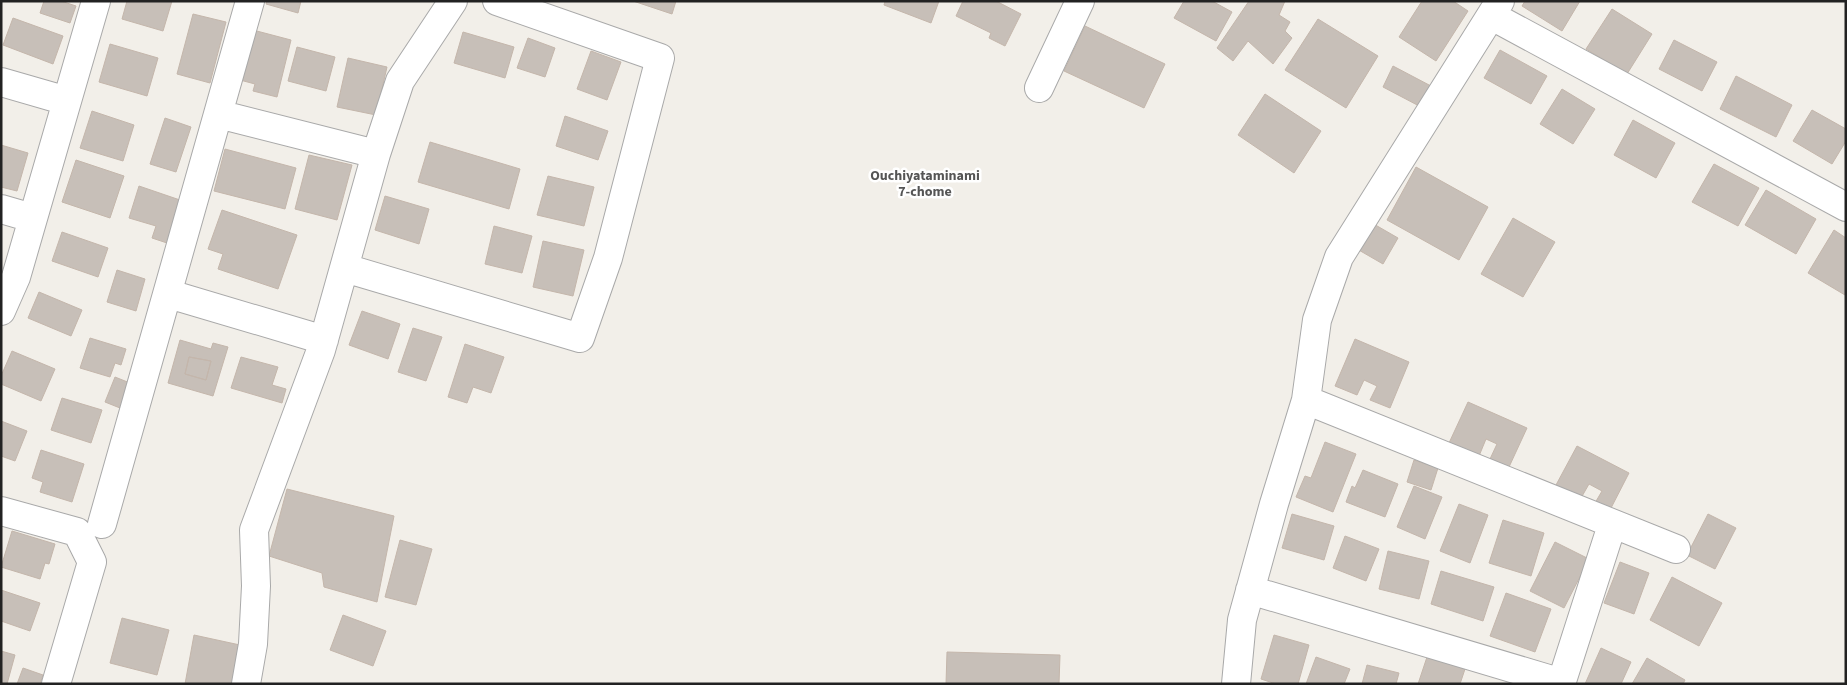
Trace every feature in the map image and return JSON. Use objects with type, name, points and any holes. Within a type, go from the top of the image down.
[{"type":"street","points":[[1,312],[16,277],[96,1]]},
{"type":"street","points":[[102,524],[169,294],[250,1]]},
{"type":"street","points":[[246,684],[253,644],[256,596],[254,530],[324,340],[346,268],[376,154],[400,81],[453,1]]},
{"type":"street","points":[[346,268],[580,338],[608,258],[660,58],[497,1]]},
{"type":"street","points":[[1039,88],[1080,1]]},
{"type":"street","points":[[1236,684],[1242,620],[1306,400],[1317,320],[1339,257],[1496,9],[1846,208]]},
{"type":"street","points":[[1,82],[67,101]]},
{"type":"street","points":[[218,114],[376,154]]},
{"type":"street","points":[[1,209],[32,218]]},
{"type":"street","points":[[169,294],[324,340]]},
{"type":"street","points":[[1306,400],[1612,525],[1676,549]]},
{"type":"street","points":[[1,511],[77,532],[92,562],[56,684]]},
{"type":"street","points":[[1250,590],[1561,683],[1612,525]]},
{"type":"building","points":[[44,1],[61,1],[76,6],[70,23],[40,13]]},
{"type":"building","points":[[127,1],[172,1],[163,31],[122,19]]},
{"type":"building","points":[[267,1],[301,1],[298,13],[266,4]]},
{"type":"building","points":[[633,1],[676,1],[672,14]]},
{"type":"building","points":[[885,1],[939,1],[931,23],[884,5]]},
{"type":"building","points":[[963,1],[996,1],[1021,14],[1005,46],[989,38],[991,33],[956,16]]},
{"type":"building","points":[[1184,1],[1212,1],[1232,12],[1216,41],[1174,18]]},
{"type":"building","points":[[1249,1],[1285,1],[1279,15],[1290,22],[1285,31],[1292,38],[1273,64],[1248,41],[1233,61],[1217,48]]},
{"type":"building","points":[[1422,1],[1453,1],[1468,11],[1436,61],[1399,37]]},
{"type":"building","points":[[1525,1],[1580,1],[1562,31],[1522,6]]},
{"type":"building","points":[[1612,9],[1652,34],[1627,74],[1586,49]]},
{"type":"building","points":[[193,14],[226,22],[210,83],[177,74]]},
{"type":"building","points":[[13,18],[63,36],[53,64],[3,45]]},
{"type":"building","points":[[1318,19],[1378,56],[1346,108],[1285,70]]},
{"type":"building","points":[[1085,26],[1165,64],[1144,108],[1064,71]]},
{"type":"building","points":[[253,30],[291,40],[277,97],[253,91],[255,84],[240,80]]},
{"type":"building","points":[[463,32],[514,47],[505,78],[454,63]]},
{"type":"building","points":[[528,38],[555,48],[545,77],[517,68]]},
{"type":"building","points":[[1674,40],[1717,62],[1702,91],[1659,69]]},
{"type":"building","points":[[110,44],[158,58],[147,96],[99,82]]},
{"type":"building","points":[[297,47],[335,57],[326,91],[288,81]]},
{"type":"building","points":[[1500,50],[1547,76],[1531,104],[1484,78]]},
{"type":"building","points":[[591,51],[621,62],[607,100],[577,89]]},
{"type":"building","points":[[348,58],[387,67],[376,115],[337,107]]},
{"type":"building","points":[[1393,66],[1431,86],[1421,107],[1383,87]]},
{"type":"building","points":[[1736,76],[1792,105],[1776,137],[1720,109]]},
{"type":"building","points":[[1562,89],[1595,109],[1573,144],[1540,124]]},
{"type":"building","points":[[1265,94],[1321,131],[1294,173],[1238,135]]},
{"type":"building","points":[[1812,110],[1846,129],[1846,141],[1832,164],[1793,141]]},
{"type":"building","points":[[92,111],[134,125],[123,161],[80,148]]},
{"type":"building","points":[[565,116],[608,131],[598,160],[556,146]]},
{"type":"building","points":[[165,118],[191,127],[176,172],[150,164]]},
{"type":"building","points":[[1633,120],[1675,143],[1656,178],[1614,155]]},
{"type":"building","points":[[430,142],[520,169],[509,209],[418,182]]},
{"type":"building","points":[[1,145],[28,153],[17,191],[1,187]]},
{"type":"building","points":[[225,149],[296,168],[285,209],[214,191]]},
{"type":"building","points":[[309,155],[352,165],[337,220],[295,209]]},
{"type":"building","points":[[76,160],[124,176],[110,218],[62,202]]},
{"type":"building","points":[[1714,164],[1759,188],[1738,226],[1692,202]]},
{"type":"building","points":[[1416,167],[1488,207],[1459,260],[1387,220]]},
{"type":"building","points":[[548,176],[594,187],[584,226],[537,215]]},
{"type":"building","points":[[139,186],[180,200],[167,243],[152,238],[156,226],[129,218]]},
{"type":"building","points":[[1766,190],[1816,219],[1796,254],[1745,225]]},
{"type":"building","points":[[385,196],[429,209],[419,244],[375,230]]},
{"type":"building","points":[[222,210],[297,235],[278,289],[218,269],[223,254],[208,249]]},
{"type":"building","points":[[1513,218],[1555,242],[1523,297],[1481,274]]},
{"type":"building","points":[[1372,223],[1398,238],[1383,264],[1357,249]]},
{"type":"building","points":[[494,226],[532,236],[522,273],[485,264]]},
{"type":"building","points":[[1834,230],[1846,238],[1845,295],[1808,273]]},
{"type":"building","points":[[62,232],[108,248],[98,277],[52,261]]},
{"type":"building","points":[[543,241],[584,250],[573,296],[533,287]]},
{"type":"building","points":[[117,270],[145,279],[136,311],[107,302]]},
{"type":"building","points":[[39,292],[82,310],[71,336],[28,318]]},
{"type":"building","points":[[362,311],[400,324],[388,359],[349,345]]},
{"type":"building","points":[[413,328],[442,337],[426,381],[398,372]]},
{"type":"building","points":[[90,338],[126,349],[121,365],[115,363],[110,377],[80,368]]},
{"type":"building","points":[[1355,339],[1409,362],[1390,408],[1370,400],[1377,386],[1364,380],[1357,395],[1335,386]]},
{"type":"building","points":[[180,340],[211,349],[213,343],[228,347],[213,396],[168,383]],"holes":[[[189,357],[211,361],[206,380],[185,374]]]},
{"type":"building","points":[[465,344],[504,357],[491,393],[473,387],[467,403],[448,397]]},
{"type":"building","points":[[12,351],[55,369],[41,401],[1,384],[1,376]]},
{"type":"building","points":[[189,357],[211,361],[206,380],[185,374]]},
{"type":"building","points":[[241,357],[278,367],[272,385],[286,389],[282,403],[231,388]]},
{"type":"building","points":[[115,377],[130,383],[120,408],[105,402]]},
{"type":"building","points":[[62,398],[102,410],[91,443],[51,430]]},
{"type":"building","points":[[1468,402],[1527,428],[1509,467],[1490,459],[1497,444],[1486,439],[1479,456],[1449,443]]},
{"type":"building","points":[[1,421],[27,431],[15,461],[1,456]]},
{"type":"building","points":[[1325,442],[1356,454],[1333,512],[1296,497],[1305,476],[1311,478]]},
{"type":"building","points":[[1577,446],[1629,473],[1610,510],[1595,503],[1602,491],[1589,484],[1581,498],[1556,485]]},
{"type":"building","points":[[41,450],[84,464],[72,502],[40,492],[43,482],[32,478]]},
{"type":"building","points":[[1414,460],[1438,468],[1431,490],[1407,482]]},
{"type":"building","points":[[1363,470],[1398,484],[1385,517],[1346,502],[1352,486],[1355,488]]},
{"type":"building","points":[[1414,486],[1442,497],[1425,539],[1397,527]]},
{"type":"building","points":[[287,489],[394,516],[377,602],[324,587],[322,573],[269,556]]},
{"type":"building","points":[[1459,504],[1488,515],[1470,563],[1440,551]]},
{"type":"building","points":[[1292,514],[1334,526],[1324,560],[1282,548]]},
{"type":"building","points":[[1708,514],[1736,528],[1715,569],[1687,555]]},
{"type":"building","points":[[1503,520],[1544,533],[1531,576],[1489,563]]},
{"type":"building","points":[[12,531],[55,544],[49,564],[45,563],[40,579],[1,567]]},
{"type":"building","points":[[1345,536],[1379,549],[1366,581],[1333,568]]},
{"type":"building","points":[[400,540],[432,549],[416,605],[385,597]]},
{"type":"building","points":[[1555,542],[1589,559],[1564,608],[1530,591]]},
{"type":"building","points":[[1388,551],[1429,561],[1419,599],[1379,589]]},
{"type":"building","points":[[1620,562],[1649,573],[1634,614],[1604,603]]},
{"type":"building","points":[[1441,571],[1494,587],[1483,621],[1431,604]]},
{"type":"building","points":[[1672,577],[1722,603],[1699,646],[1650,620]]},
{"type":"building","points":[[1,590],[40,603],[30,631],[1,621]]},
{"type":"building","points":[[1506,593],[1551,609],[1535,652],[1490,636]]},
{"type":"building","points":[[343,615],[386,631],[373,666],[330,650]]},
{"type":"building","points":[[122,618],[169,630],[157,675],[110,663]]},
{"type":"building","points":[[194,635],[240,645],[232,684],[185,684]]},
{"type":"building","points":[[1274,635],[1309,645],[1298,684],[1276,684],[1261,679]]},
{"type":"building","points":[[1601,648],[1631,662],[1621,684],[1585,684]]},
{"type":"building","points":[[1,651],[15,655],[7,684],[1,683]]},
{"type":"building","points":[[947,652],[1060,655],[1059,684],[946,684]]},
{"type":"building","points":[[1316,657],[1350,669],[1344,684],[1306,684]]},
{"type":"building","points":[[1427,657],[1465,669],[1460,684],[1418,684]]},
{"type":"building","points":[[1647,658],[1685,680],[1683,684],[1632,684]]},
{"type":"building","points":[[1367,665],[1399,673],[1396,684],[1362,684]]},
{"type":"building","points":[[23,668],[43,675],[40,684],[17,684]]},
{"type":"district","name":"Ouchiyataminami 7-chome","points":[[925,184]]}]
